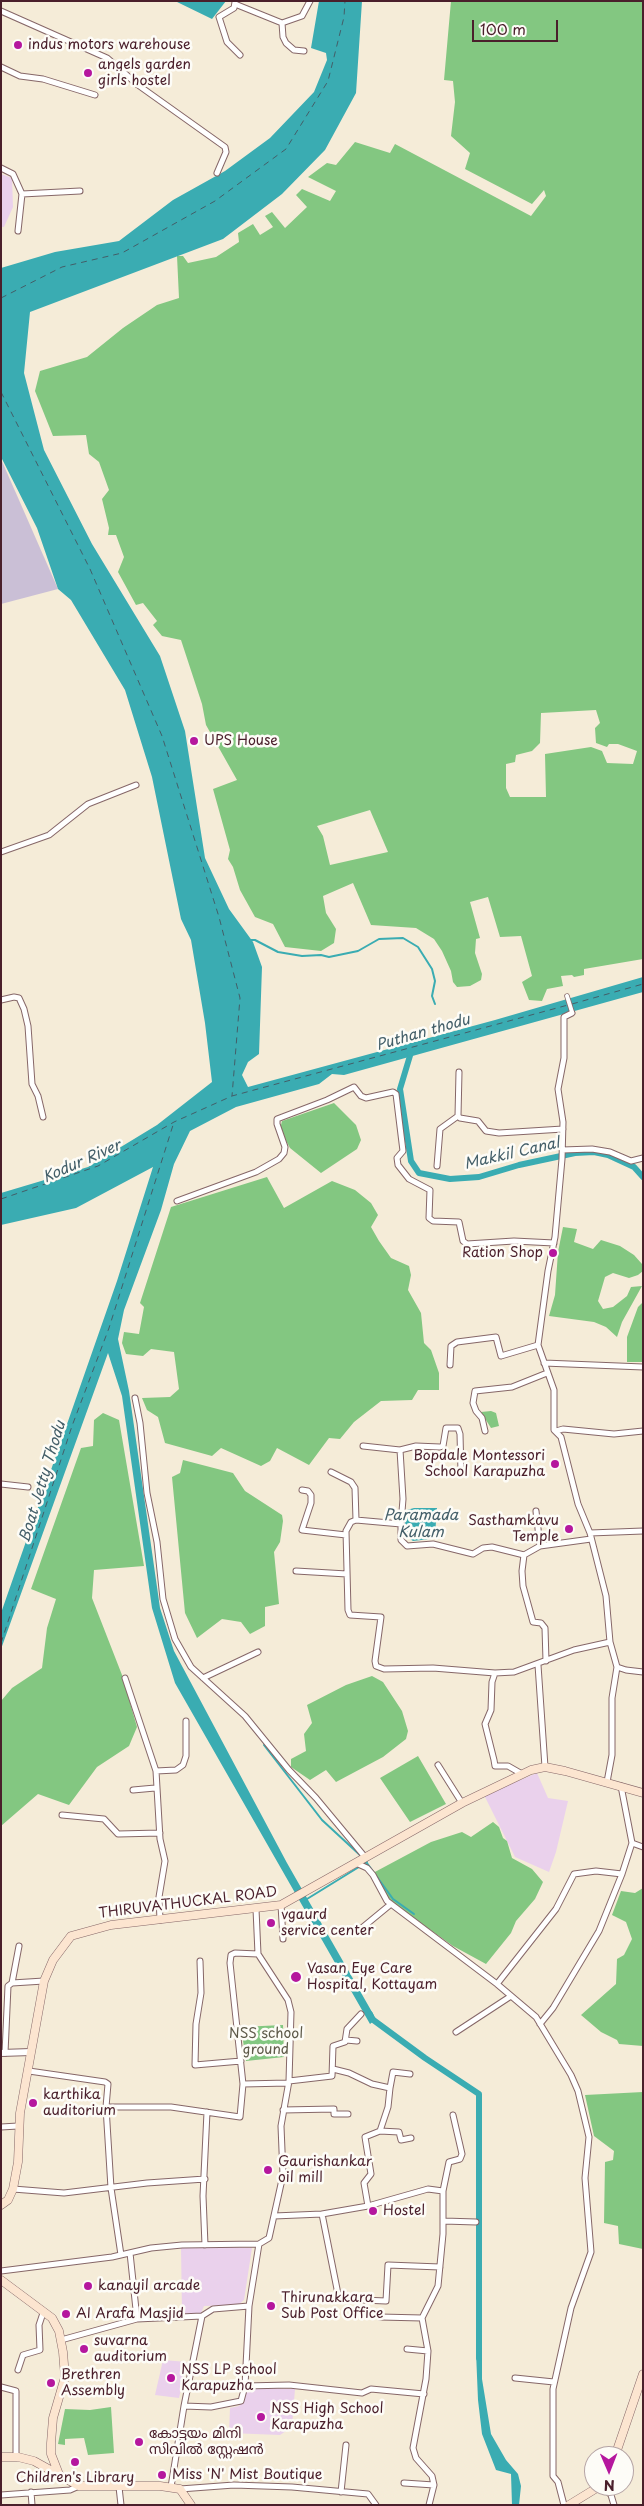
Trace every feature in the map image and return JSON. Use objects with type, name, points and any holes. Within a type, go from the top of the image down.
[{"type":"main road","points":[[362,1859],[462,1803],[522,1774],[545,1767],[643,1793]]},
{"type":"main road","name":"THIRUVATHUCKAL ROAD","points":[[1,2205],[8,2200],[13,2189],[18,2162],[18,2126],[44,1981],[58,1952],[75,1934],[111,1924],[281,1905],[362,1859]]},
{"type":"main road","points":[[1,2280],[52,2318],[61,2340],[65,2377],[53,2418],[50,2443],[60,2477]]},
{"type":"main road","points":[[618,2446],[643,2374]]},
{"type":"main road","points":[[1,2457],[16,2456],[34,2461],[79,2486],[171,2487],[180,2489],[191,2505]]},
{"type":"main road","points":[[569,2505],[584,2496]]},
{"type":"street","points":[[240,55],[227,42],[219,17],[234,8],[235,2],[282,23],[302,16],[310,1]]},
{"type":"street","points":[[1,11],[107,58],[138,85],[225,147],[226,152],[217,173]]},
{"type":"street","points":[[282,23],[283,37],[286,43],[294,50],[304,51]]},
{"type":"street","points":[[1,67],[20,76],[43,79],[95,95]]},
{"type":"street","points":[[1,168],[13,174],[22,194],[18,231]]},
{"type":"street","points":[[22,194],[80,191]]},
{"type":"street","points":[[1,852],[49,835],[88,804],[136,785]]},
{"type":"street","points":[[1,1000],[14,996],[19,998],[24,1009],[28,1026],[32,1084],[38,1096],[43,1117]]},
{"type":"street","points":[[567,996],[572,1012],[564,1017],[564,1058],[559,1081],[563,1129],[562,1159],[554,1243],[548,1271],[538,1345],[555,1393],[553,1420],[556,1431],[561,1437],[578,1504],[590,1536],[605,1591],[610,1642],[617,1667],[612,1698],[612,1755],[607,1782]]},
{"type":"street","points":[[458,1116],[459,1072]]},
{"type":"street","points":[[177,1201],[256,1172],[279,1159],[284,1153],[285,1147],[276,1124],[277,1119],[327,1100],[354,1087],[361,1096],[366,1098],[393,1092],[396,1094],[403,1151],[397,1158],[398,1164],[409,1179],[430,1190],[429,1218],[433,1221],[459,1222],[463,1241],[468,1244],[514,1241],[554,1243]]},
{"type":"street","points":[[458,1116],[478,1122],[486,1131],[511,1133],[563,1129]]},
{"type":"street","points":[[437,1166],[440,1129],[458,1116]]},
{"type":"street","points":[[562,1152],[592,1149],[610,1152],[631,1161],[643,1158]]},
{"type":"street","points":[[450,1365],[451,1346],[457,1342],[496,1337],[501,1356],[538,1345]]},
{"type":"street","points":[[544,1363],[643,1367]]},
{"type":"street","points":[[485,1431],[482,1418],[476,1412],[473,1403],[475,1391],[512,1387],[547,1373]]},
{"type":"street","points":[[135,1398],[140,1422],[143,1464],[158,1542],[167,1618],[184,1656],[202,1678],[246,1716],[289,1770],[316,1798],[362,1859],[382,1895],[391,1904],[498,1984],[536,2017],[574,2082],[589,2138],[585,2178],[591,2252],[571,2308],[554,2382],[553,2476],[558,2482],[564,2505]]},
{"type":"street","points":[[363,1446],[400,1450],[416,1446],[440,1447],[444,1446],[446,1428],[458,1428],[460,1434],[461,1473]]},
{"type":"street","points":[[556,1431],[563,1429],[614,1434],[643,1431]]},
{"type":"street","points":[[400,1450],[403,1506],[401,1540],[407,1546],[438,1545],[473,1554],[483,1548],[492,1547],[524,1555],[540,1546],[590,1536],[643,1531]]},
{"type":"street","points":[[331,1472],[351,1482],[355,1488],[356,1520]]},
{"type":"street","points":[[1,1484],[28,1487]]},
{"type":"street","points":[[302,1490],[308,1491],[312,1495],[302,1530],[346,1535]]},
{"type":"street","points":[[536,1511],[540,1546]]},
{"type":"street","points":[[401,1524],[356,1520],[351,1522],[346,1535],[350,1615],[381,1617],[376,1666],[384,1669],[434,1668],[496,1674],[514,1672],[538,1665],[574,1650],[610,1642]]},
{"type":"street","points":[[524,1555],[523,1586],[533,1622],[541,1623],[545,1628],[546,1661]]},
{"type":"street","points":[[296,1571],[347,1574]]},
{"type":"street","points":[[202,1678],[258,1652]]},
{"type":"street","points":[[538,1665],[545,1767]]},
{"type":"street","points":[[617,1667],[643,1672]]},
{"type":"street","points":[[496,1674],[492,1682],[491,1710],[485,1724],[496,1766],[508,1766],[522,1774]]},
{"type":"street","points":[[125,1678],[156,1772],[155,1788],[165,1861],[159,1897],[160,1920]]},
{"type":"street","points":[[156,1772],[176,1770],[183,1765],[186,1756],[186,1721]]},
{"type":"street","points":[[438,1764],[462,1803]]},
{"type":"street","points":[[540,2024],[554,2008],[594,1939],[622,1874],[632,1843],[621,1786]]},
{"type":"street","points":[[133,1790],[155,1788]]},
{"type":"street","points":[[62,1815],[104,1819],[118,1834],[160,1834]]},
{"type":"street","points":[[632,1843],[643,1847]]},
{"type":"street","points":[[498,1984],[556,1909],[574,1874],[596,1871],[622,1874]]},
{"type":"street","points":[[357,1932],[391,1904]]},
{"type":"street","points":[[281,1905],[284,1939]]},
{"type":"street","points":[[1,2271],[121,2255],[151,2248],[205,2244],[259,2244],[269,2238],[283,2175],[283,2110],[289,2082],[291,2012],[288,2000],[258,1954],[256,1909]]},
{"type":"street","points":[[19,1946],[10,1984],[3,2053],[31,2052]]},
{"type":"street","points":[[106,2107],[172,2107],[240,2117],[243,2084],[230,1963],[231,1955],[235,1953],[258,1954]]},
{"type":"street","points":[[200,1961],[201,1993],[196,2024],[195,2065],[241,2061]]},
{"type":"street","points":[[1,1984],[44,1981]]},
{"type":"street","points":[[456,2032],[511,1996]]},
{"type":"street","points":[[346,2040],[347,2029],[361,2014]]},
{"type":"street","points":[[243,2084],[329,2078],[332,2076],[333,2070],[333,2046],[346,2040],[357,2041]]},
{"type":"street","points":[[333,2070],[349,2073],[372,2084],[390,2088]]},
{"type":"street","points":[[28,2071],[108,2084],[106,2107],[111,2188],[121,2255]]},
{"type":"street","points":[[380,2131],[388,2107],[393,2072],[410,2074]]},
{"type":"street","points":[[283,2110],[334,2109],[334,2114],[348,2114]]},
{"type":"street","points":[[205,2244],[208,2112]]},
{"type":"street","points":[[429,2505],[434,2485],[432,2476],[416,2458],[413,2448],[424,2394],[428,2352],[422,2318],[438,2286],[444,2221],[443,2191],[449,2162],[460,2159],[462,2154],[454,2115]]},
{"type":"street","points":[[1,2127],[18,2126]]},
{"type":"street","points":[[368,2206],[364,2183],[371,2174],[365,2136],[380,2131],[399,2132],[401,2140],[411,2138]]},
{"type":"street","points":[[13,2189],[64,2193],[146,2182],[205,2179]]},
{"type":"street","points":[[274,2216],[322,2214],[368,2206],[428,2189],[443,2191]]},
{"type":"street","points":[[322,2214],[339,2299],[386,2301],[388,2265],[440,2266]]},
{"type":"street","points":[[444,2221],[476,2222]]},
{"type":"street","points":[[184,2406],[211,2407],[241,2401],[245,2386],[249,2306],[259,2244]]},
{"type":"street","points":[[130,2253],[137,2319]]},
{"type":"street","points":[[61,2340],[137,2319],[202,2316],[213,2309],[249,2306]]},
{"type":"street","points":[[18,2370],[23,2354],[40,2350],[39,2325],[43,2313]]},
{"type":"street","points":[[171,2487],[184,2406],[202,2316]]},
{"type":"street","points":[[380,2318],[422,2318]]},
{"type":"street","points":[[407,2349],[428,2352]]},
{"type":"street","points":[[515,2378],[554,2382]]},
{"type":"street","points":[[245,2386],[289,2385],[362,2393],[371,2389],[424,2394]]},
{"type":"street","points":[[1,2387],[16,2391],[16,2456]]},
{"type":"street","points":[[341,2492],[346,2445]]},
{"type":"street","points":[[404,2483],[434,2485]]},
{"type":"street","points":[[180,2489],[234,2485],[271,2485],[368,2494],[376,2505]]},
{"type":"street","points":[[1,2495],[70,2490],[79,2486]]},
{"type":"street","points":[[119,2487],[121,2505]]},
{"type":"street","points":[[31,2492],[32,2505]]},
{"type":"shaded area","points":[[1,174],[12,178],[13,207],[4,227],[1,227]]},
{"type":"shaded area","points":[[1,459],[58,589],[1,604]]},
{"type":"shaded area","points":[[537,1773],[548,1798],[568,1801],[556,1852],[549,1872],[515,1857],[484,1795]]},
{"type":"shaded area","points":[[181,2248],[252,2248],[244,2300],[238,2305],[204,2306],[201,2313],[182,2314]]},
{"type":"shaded area","name":"NSS LP school Karapuzha","points":[[163,2360],[187,2362],[179,2398],[155,2395]]},
{"type":"shaded area","name":"NSS High School Karapuzha","points":[[245,2387],[295,2389],[292,2427],[280,2435],[229,2433],[230,2408],[239,2406],[244,2398]]},
{"type":"green space","points":[[451,1],[643,1],[643,959],[584,969],[584,975],[574,977],[572,975],[561,976],[563,986],[547,989],[542,1001],[529,1000],[522,982],[532,976],[521,936],[500,937],[488,897],[470,902],[480,938],[476,939],[475,953],[482,974],[481,980],[470,986],[457,987],[453,982],[451,971],[434,939],[416,928],[371,925],[353,883],[323,896],[326,913],[336,929],[334,943],[321,951],[285,947],[273,924],[255,917],[240,890],[233,867],[228,859],[230,850],[213,789],[237,780],[206,725],[202,704],[181,640],[162,636],[153,625],[157,621],[143,603],[136,605],[118,572],[124,557],[116,535],[108,535],[109,528],[102,499],[109,490],[99,462],[89,454],[86,435],[53,436],[35,391],[40,371],[87,357],[123,328],[157,305],[179,298],[177,256],[183,256],[188,263],[216,257],[239,242],[238,233],[253,224],[260,235],[273,227],[265,216],[272,212],[285,228],[307,207],[296,195],[302,189],[330,201],[336,191],[308,177],[327,163],[336,165],[355,142],[390,153],[395,144],[531,216],[546,196],[544,190],[532,204],[465,169],[470,153],[451,136],[455,102],[453,81],[444,80]],"holes":[[[596,710],[600,723],[595,728],[596,743],[607,747],[609,744],[618,744],[637,751],[633,764],[607,763],[602,751],[591,747],[545,754],[546,797],[510,797],[506,788],[506,764],[515,762],[516,755],[532,751],[540,743],[541,713]],[[370,810],[388,852],[330,865],[323,836],[317,826]]]},
{"type":"green space","points":[[334,1103],[356,1125],[361,1140],[357,1149],[321,1173],[290,1148],[280,1129],[282,1121]]},
{"type":"green space","points":[[267,1177],[284,1208],[332,1181],[355,1190],[371,1203],[378,1215],[371,1227],[379,1241],[391,1258],[409,1266],[411,1275],[408,1290],[421,1313],[424,1343],[431,1350],[439,1373],[439,1390],[418,1390],[412,1400],[381,1401],[354,1422],[340,1439],[329,1438],[309,1465],[277,1448],[270,1461],[261,1466],[221,1448],[212,1456],[165,1443],[158,1417],[147,1410],[142,1398],[170,1397],[179,1389],[174,1352],[151,1349],[143,1356],[126,1354],[122,1343],[124,1332],[139,1334],[144,1307],[140,1303],[171,1207]]},
{"type":"green space","points":[[563,1227],[577,1229],[574,1242],[593,1249],[601,1240],[620,1246],[634,1255],[642,1264],[643,1271],[638,1275],[629,1278],[613,1273],[605,1277],[598,1301],[603,1309],[613,1307],[627,1296],[631,1287],[642,1286],[622,1322],[617,1337],[606,1327],[594,1322],[549,1316],[555,1295],[558,1252]]},
{"type":"green space","points":[[643,1302],[643,1362],[627,1362],[627,1337],[638,1307]]},
{"type":"green space","points":[[491,1411],[496,1413],[499,1426],[491,1428],[481,1412]]},
{"type":"green space","points":[[103,1413],[119,1420],[144,1566],[94,1570],[92,1598],[122,1675],[137,1727],[129,1746],[97,1767],[69,1805],[38,1794],[1,1826],[1,1701],[12,1688],[42,1668],[47,1628],[56,1599],[31,1589],[81,1448],[93,1446],[94,1420]]},
{"type":"green space","points":[[183,1460],[233,1473],[245,1491],[282,1515],[280,1542],[274,1552],[279,1604],[265,1607],[265,1626],[250,1634],[241,1622],[222,1619],[197,1638],[185,1613],[172,1477],[180,1473]]},
{"type":"green space","points":[[372,1676],[383,1682],[402,1711],[408,1731],[406,1739],[383,1757],[336,1782],[326,1770],[310,1780],[291,1767],[291,1759],[306,1751],[304,1734],[312,1723],[307,1705],[346,1685]]},
{"type":"green space","points":[[418,1756],[446,1804],[410,1822],[380,1778]]},
{"type":"green space","points":[[493,1822],[499,1827],[503,1838],[507,1841],[512,1858],[532,1869],[543,1882],[535,1899],[516,1921],[511,1933],[486,1964],[453,1946],[394,1904],[384,1893],[373,1873],[431,1842],[462,1832],[471,1837]]},
{"type":"green space","points":[[643,1888],[643,2046],[619,2044],[617,2040],[601,2032],[581,2015],[616,1984],[617,1959],[624,1955],[632,1939],[626,1922],[612,1915],[621,1891],[635,1893]]},
{"type":"green space","name":"NSS school ground","points":[[283,2025],[284,2057],[246,2061],[241,2027]]},
{"type":"green space","points":[[643,2092],[643,2249],[619,2244],[618,2226],[604,2223],[605,2162],[613,2160],[614,2151],[594,2136],[585,2095]]},
{"type":"green space","points":[[111,2407],[114,2453],[88,2455],[84,2438],[65,2439],[65,2445],[58,2444],[65,2409],[90,2410]]},
{"type":"water","points":[[175,1],[226,1],[212,19]]},
{"type":"water","points":[[319,1],[362,1],[356,93],[325,150],[282,194],[223,239],[30,312],[24,373],[44,450],[92,544],[160,656],[185,731],[205,858],[229,909],[253,942],[262,967],[259,1054],[248,1062],[242,1075],[248,1087],[495,1020],[643,977],[643,992],[344,1075],[332,1074],[319,1084],[236,1107],[190,1131],[174,1164],[161,1210],[124,1310],[118,1339],[129,1391],[160,1608],[174,1651],[287,1863],[376,2019],[370,2024],[175,1683],[152,1608],[122,1396],[108,1353],[1,1649],[1,1613],[117,1281],[153,1167],[76,1208],[1,1225],[1,1193],[88,1167],[157,1125],[212,1082],[205,1023],[191,940],[181,919],[152,777],[125,690],[71,600],[58,589],[37,528],[1,457],[1,268],[55,252],[119,241],[173,200],[225,171],[270,138],[314,92],[327,60],[326,53],[311,48]]},
{"type":"water","name":"Paramada Kulam","points":[[414,1508],[437,1508],[435,1535],[430,1539],[413,1541],[407,1537],[404,1528],[407,1510]]},
{"type":"water","points":[[482,2351],[482,2379],[491,2434],[506,2460],[518,2474],[521,2486],[519,2505],[512,2505],[511,2474],[496,2470],[482,2434],[478,2400],[476,2352]]},
{"type":"waterway","points":[[249,940],[255,940],[278,952],[302,956],[321,955],[329,957],[358,951],[379,939],[403,938],[418,947],[432,969],[435,981],[432,996],[435,1004]]},
{"type":"waterway","name":"Makkil Canal","points":[[412,1049],[400,1089],[411,1161],[419,1173],[450,1179],[479,1177],[519,1165],[575,1153],[594,1152],[608,1155],[634,1167],[643,1177]]},
{"type":"waterway","points":[[264,1745],[322,1820],[361,1856]]},
{"type":"waterway","points":[[364,1859],[393,1899],[414,1914]]},
{"type":"waterway","points":[[307,1899],[367,1862]]},
{"type":"waterway","points":[[370,2014],[372,2019],[425,2058],[479,2094],[479,2358]]},
{"type":"ferry route","points":[[1,298],[62,267],[122,253],[215,201],[286,149],[328,81],[344,17],[345,1]]},
{"type":"ferry route","points":[[1,392],[90,569],[162,736],[219,917],[240,998],[232,1096]]},
{"type":"ferry route","points":[[572,1004],[643,984]]},
{"type":"ferry route","points":[[1,1199],[98,1166],[174,1122],[232,1096],[568,1005]]},
{"type":"ferry route","points":[[1,1643],[72,1426],[109,1328],[174,1122]]},
{"type":"place","name":"indus motors warehouse","points":[[18,45]]},
{"type":"place","name":"angels garden girls hostel","points":[[88,73]]},
{"type":"place","name":"UPS House","points":[[194,741]]},
{"type":"place","name":"Ration Shop","points":[[553,1253]]},
{"type":"place","name":"Bopdale Montessori School Karapuzha","points":[[555,1464]]},
{"type":"place","name":"Sasthamkavu Temple","points":[[569,1529]]},
{"type":"place","name":"vgaurd service center","points":[[271,1923]]},
{"type":"place","name":"Vasan Eye Care Hospital, Kottayam","points":[[296,1977]]},
{"type":"place","name":"karthika auditorium","points":[[33,2103]]},
{"type":"place","name":"Gaurishankar oil mill","points":[[268,2170]]},
{"type":"place","name":"Hostel","points":[[373,2211]]},
{"type":"place","name":"kanayil arcade","points":[[88,2286]]},
{"type":"place","name":"Thirunakkara Sub Post Office","points":[[271,2306]]},
{"type":"place","name":"AI Arafa Masjid","points":[[66,2314]]},
{"type":"place","name":"suvarna auditorium","points":[[84,2349]]},
{"type":"place","name":"NSS LP school Karapuzha","points":[[171,2378]]},
{"type":"place","name":"Brethren Assembly","points":[[51,2383]]},
{"type":"place","name":"NSS High School Karapuzha","points":[[261,2417]]},
{"type":"place","name":"കോട്ടയം മിനി സിവിൽ സ്റ്റേഷൻ","points":[[139,2442]]},
{"type":"place","name":"Children's Library","points":[[75,2462]]},
{"type":"place","name":"Miss 'N' Mist Boutique","points":[[162,2475]]},
{"type":"water label","name":"Puthan thodu","points":[[423,1033]]},
{"type":"water label","name":"Kodur River","points":[[82,1162]]},
{"type":"water label","name":"Boat Jetty Thodu","points":[[43,1482]]}]
